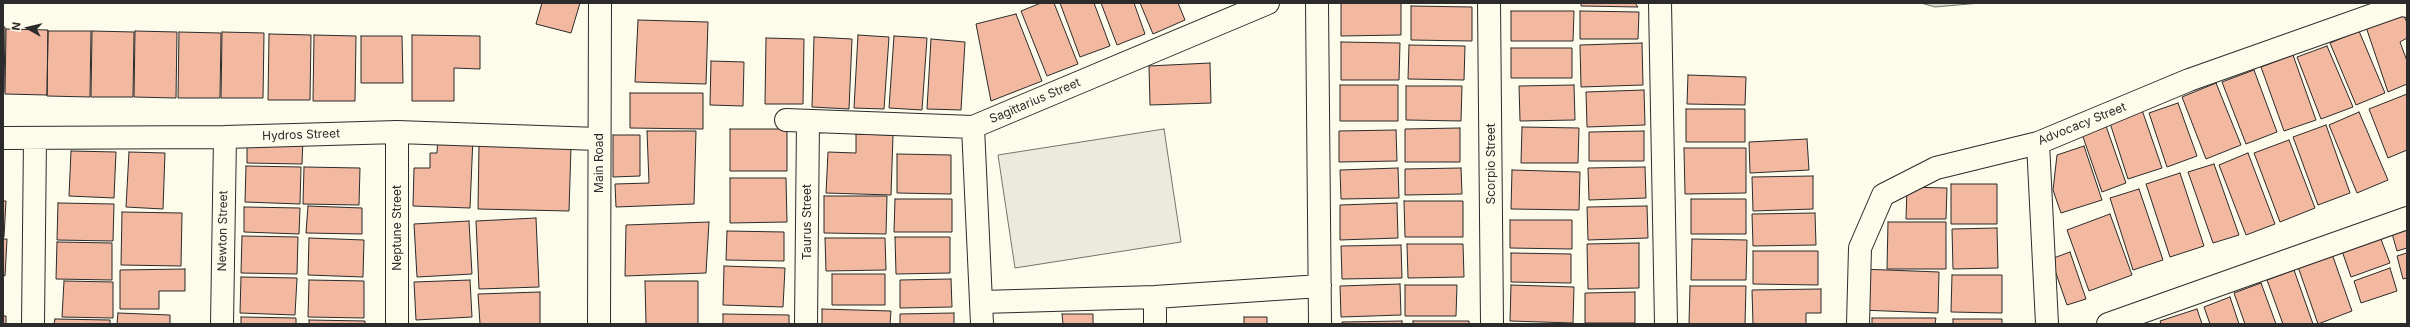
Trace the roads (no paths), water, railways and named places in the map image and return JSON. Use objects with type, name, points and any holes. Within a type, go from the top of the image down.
[{"type":"street","name":"Main Road","points":[[599,324],[598,139],[600,3]]},
{"type":"street","name":"Sagittarius Street","points":[[797,120],[973,127],[1268,3]]},
{"type":"street","points":[[1317,3],[1320,324]]},
{"type":"street","name":"Scorpio Street","points":[[1489,3],[1492,324]]},
{"type":"street","points":[[1660,3],[1666,324]]},
{"type":"street","name":"Advocacy Street","points":[[1858,324],[1860,248],[1883,195],[1936,168],[2038,143],[2189,80],[2402,5],[2407,6]]},
{"type":"street","name":"Taurus Street","points":[[797,120],[806,324]]},
{"type":"street","points":[[973,127],[982,324]]},
{"type":"street","name":"Hydros Street","points":[[3,138],[225,137],[397,132],[598,139]]},
{"type":"street","name":"Neptune Street","points":[[397,132],[397,324]]},
{"type":"street","name":"Newton Street","points":[[222,324],[225,137]]},
{"type":"street","points":[[34,324],[35,138]]},
{"type":"street","points":[[2038,143],[2047,324]]},
{"type":"street","points":[[2108,324],[2407,218]]},
{"type":"street","points":[[982,302],[1155,297],[1320,286]]},
{"type":"street","points":[[1155,297],[1155,324]]}]
